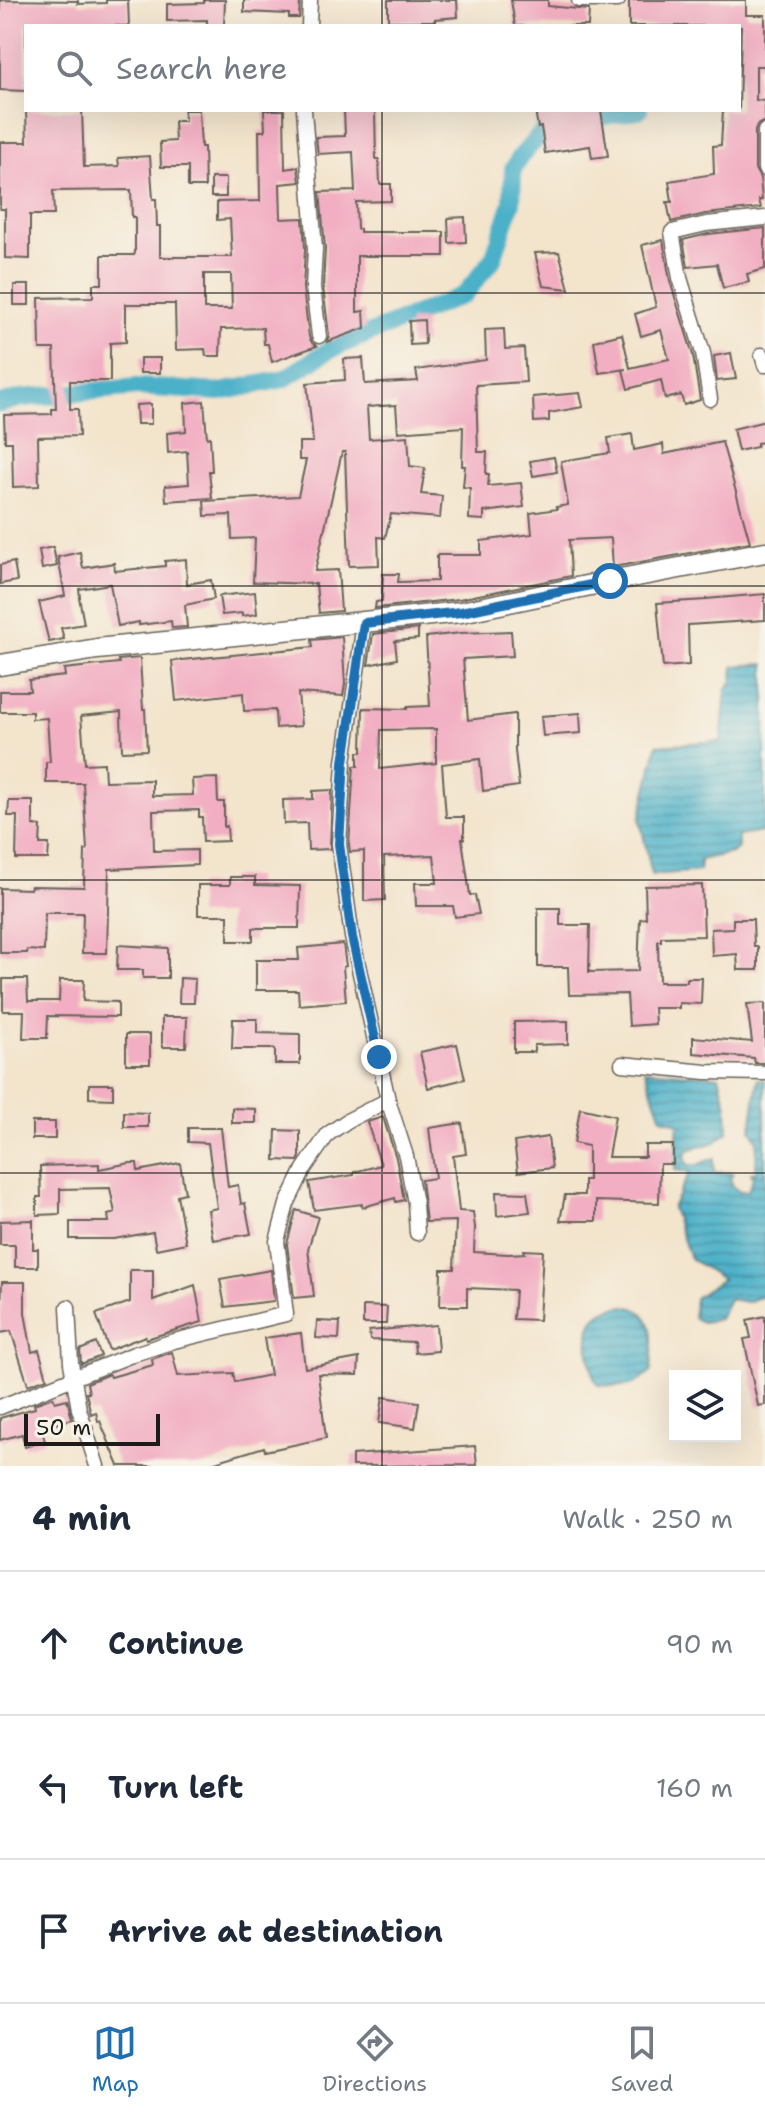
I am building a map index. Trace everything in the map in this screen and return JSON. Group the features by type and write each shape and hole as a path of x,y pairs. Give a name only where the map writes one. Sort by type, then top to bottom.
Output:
{"street":[{"path":"309,24 310,0"},
{"path":"579,0 618,0"},
{"path":"304,112 315,249 313,287 319,336"},
{"path":"765,131 765,169"},
{"path":"710,399 703,353 680,278 672,232 706,224 765,218"},
{"path":"0,665 97,649 461,612 765,552"},
{"path":"364,623 344,762 339,844 352,937 388,1100 406,1156 417,1233"},
{"path":"622,1064 706,1072 765,1073"},
{"path":"0,1407 134,1354 286,1314 277,1241 287,1204 304,1169 328,1134 388,1100"},
{"path":"68,1307 73,1378 97,1466"}],"water":[{"path":"765,664 765,824 762,824 762,832 738,836 738,848 731,853 700,860 699,871 652,875 640,820 657,745 721,741 726,690 733,681 734,666"},
{"path":"645,1070 719,1076 727,1106 728,1132 715,1142 688,1150 685,1157 688,1165 714,1158 714,1172 733,1173 730,1179 739,1191 748,1191 753,1178 751,1173 756,1172 757,1140 751,1129 758,1079 765,1080 765,1295 747,1302 729,1299 719,1319 702,1322 693,1318 695,1298 722,1279 690,1258 672,1208 690,1172 675,1170 678,1123 662,1118"},
{"path":"624,1306 644,1314 649,1322 651,1372 632,1384 598,1385 589,1351 592,1323 605,1311"}],"building":[{"path":"0,0 78,1 78,4 128,0 129,24 24,24 24,91 0,90"},
{"path":"204,0 225,0 224,24 207,24 207,20 167,21 167,4 204,3"},
{"path":"244,0 300,0 299,18 289,18 289,14 244,12"},
{"path":"388,0 457,0 458,17 435,21 388,21"},
{"path":"511,0 548,0 548,6 589,10 588,24 515,24"},
{"path":"629,0 746,0 746,15 765,15 765,66 756,66 756,100 765,101 765,121 757,125 755,131 755,169 760,178 761,208 705,214 671,222 667,202 672,202 669,181 714,174 713,146 721,145 723,112 741,112 741,24 629,24"},
{"path":"26,112 82,112 84,167 119,166 118,158 150,156 153,199 156,199 157,226 160,226 160,257 232,257 230,219 217,220 217,202 260,201 259,131 265,131 264,112 284,112 285,169 298,167 300,182 280,184 281,219 303,218 303,288 309,337 317,346 272,362 268,344 264,344 263,328 221,329 220,356 206,356 205,349 176,350 175,304 126,304 126,342 110,343 110,381 70,381 70,409 78,409 79,436 38,437 39,486 13,487 12,442 5,442 4,415 52,414 52,409 56,409 54,349 40,349 39,298 93,297 93,284 102,284 102,255 134,255 135,217 132,217 131,190 53,191 54,215 30,215 30,259 5,258 5,209 0,209 0,142 27,142","holes":["204,274 231,274 232,309 204,309"]},
{"path":"184,112 199,112 205,187 188,187 188,167 161,167 160,142 175,141 174,121 185,121"},
{"path":"344,112 375,112 380,184 391,184 391,201 356,202 357,229 360,232 444,232 444,256 357,256 357,312 364,311 365,328 327,342 320,192 355,191 353,152 318,154 316,137 345,136"},
{"path":"535,112 601,112 608,156 592,158 590,146 545,153 541,127 538,128"},
{"path":"211,178 226,178 226,197 211,197"},
{"path":"465,217 466,242 449,243 448,218"},
{"path":"765,228 765,269 747,274 749,282 723,288 717,264 688,267 683,240"},
{"path":"663,240 670,281 693,355 700,400 684,405 681,395 665,399 661,380 628,389 623,370 626,369 599,373 594,341 622,334 630,368 669,359 661,330 641,336 635,314 656,307 642,245"},
{"path":"559,252 569,289 543,286 535,253"},
{"path":"14,285 29,285 29,305 14,305"},
{"path":"424,320 425,344 410,345 409,321"},
{"path":"504,329 505,349 524,348 526,382 476,385 478,452 487,452 488,486 521,483 524,507 484,512 484,520 469,519 470,488 463,487 463,427 398,432 396,405 367,407 369,439 408,436 410,466 425,468 421,494 442,496 440,518 391,514 385,538 378,537 379,565 349,566 345,452 342,452 315,571 338,570 341,611 319,613 316,584 253,582 255,538 232,539 231,515 205,516 204,501 298,496 306,460 299,460 299,442 313,442 307,383 345,380 344,359 363,358 365,384 418,381 416,370 486,360 485,330"},
{"path":"731,353 736,379 717,381 714,356"},
{"path":"140,358 160,358 160,373 140,373"},
{"path":"580,393 583,407 549,413 549,421 534,422 533,397"},
{"path":"204,401 207,438 210,437 212,498 166,501 165,486 189,484 187,451 168,453 167,433 186,431 185,403"},
{"path":"151,404 151,424 137,424 136,405"},
{"path":"765,421 765,442 738,451 733,429"},
{"path":"632,434 634,450 663,444 664,454 722,442 750,542 613,567 611,538 569,540 571,576 459,599 375,608 376,602 382,601 383,574 399,574 398,582 437,581 437,555 481,555 481,541 532,534 530,513 568,505 561,461 610,453 608,438"},
{"path":"554,457 557,472 533,476 530,461"},
{"path":"53,547 57,566 42,569 39,550"},
{"path":"80,552 83,568 114,563 115,571 165,566 165,561 186,559 187,584 211,580 214,599 185,605 187,627 172,628 171,621 118,626 110,584 79,589 84,624 61,628 64,639 49,642 39,602 65,596 58,557"},
{"path":"14,562 17,581 0,584 0,565"},
{"path":"255,592 257,614 222,615 219,596"},
{"path":"765,594 765,620 688,625 689,665 663,667 657,603"},
{"path":"418,629 418,639 395,641 397,659 368,665 373,634"},
{"path":"511,631 513,656 463,659 468,720 515,714 519,786 483,791 480,759 442,764 446,817 464,817 462,839 470,895 475,895 479,914 455,917 453,906 416,906 415,883 437,883 434,855 384,857 385,900 364,901 364,851 350,852 349,844 354,766 358,766 358,752 362,752 363,708 430,706 426,637","holes":["436,729 436,763 380,769 381,730"]},
{"path":"342,637 343,696 298,693 301,726 276,728 275,710 244,711 243,693 176,701 172,661 313,647 312,640"},
{"path":"140,658 147,750 122,751 121,712 81,716 85,764 104,763 105,781 152,780 152,796 193,795 192,779 217,778 218,802 224,802 224,827 227,826 228,841 203,842 199,810 153,811 154,851 197,850 197,865 109,869 107,953 82,953 83,913 45,913 44,951 0,953 0,888 84,887 87,850 83,783 46,783 46,762 50,762 47,718 32,719 32,712 0,712 0,691 30,691 29,680 65,676 64,669"},
{"path":"580,713 581,733 543,736 541,716"},
{"path":"332,790 330,849 308,850 307,823 284,824 283,800 313,799 313,791"},
{"path":"9,801 33,801 33,825 41,826 40,844 49,844 48,859 16,859 17,816 8,816"},
{"path":"230,877 255,877 255,885 300,886 299,928 253,928 253,941 228,941 228,915 198,915 198,885 230,885"},
{"path":"702,885 704,936 661,937 658,941 659,982 687,982 687,978 702,978 701,1004 679,1003 679,1008 654,1008 655,1024 629,1026 627,994 569,995 568,967 538,967 538,908 560,908 560,925 590,925 589,972 638,971 640,919 646,918 645,886"},
{"path":"733,919 753,919 758,970 738,970 737,954 712,956 711,929 733,928"},
{"path":"343,944 346,1001 299,1005 298,990 256,990 256,960 299,960 298,948"},
{"path":"118,945 168,948 168,978 143,978 143,970 117,970"},
{"path":"180,978 195,979 194,1003 179,1003"},
{"path":"3,979 27,979 28,1001 59,1001 60,980 84,980 83,1001 118,1002 118,1017 48,1016 47,1038 23,1038 24,1011 3,1011"},
{"path":"765,1003 765,1063 755,1063 754,1058 693,1053 693,1037 752,1042 747,1004"},
{"path":"162,1017 187,1017 186,1047 162,1047"},
{"path":"233,1019 257,1019 257,1033 300,1034 300,1064 275,1064 275,1049 232,1049"},
{"path":"568,1021 568,1044 534,1045 534,1052 514,1052 514,1022"},
{"path":"126,1034 150,1034 150,1064 126,1064"},
{"path":"457,1044 465,1079 428,1088 420,1052"},
{"path":"89,1084 113,1084 113,1099 89,1098"},
{"path":"232,1108 256,1109 256,1123 232,1123"},
{"path":"580,1108 615,1116 608,1157 645,1157 645,1145 673,1145 673,1164 660,1164 659,1203 596,1201 596,1221 560,1221 565,1195 584,1195 584,1180 588,1180 588,1146 574,1143"},
{"path":"124,1112 148,1113 148,1127 124,1127"},
{"path":"383,1117 396,1158 404,1200 396,1202 395,1198 363,1207 362,1204 314,1210 309,1182 354,1175 354,1172 381,1165 367,1122"},
{"path":"32,1122 55,1122 55,1139 32,1139"},
{"path":"462,1123 466,1154 453,1156 459,1211 473,1212 474,1252 508,1254 525,1253 524,1250 543,1251 539,1320 513,1319 515,1290 467,1288 467,1306 440,1306 441,1269 454,1269 456,1221 426,1222 421,1180 435,1178 429,1128"},
{"path":"188,1128 221,1128 228,1187 238,1185 251,1234 213,1240 208,1210 217,1208 208,1143 188,1142"},
{"path":"276,1130 300,1131 298,1161 275,1160"},
{"path":"548,1137 552,1168 518,1172 514,1142"},
{"path":"137,1163 138,1171 180,1163 185,1193 177,1195 186,1243 156,1249 153,1232 114,1239 70,1239 70,1222 109,1222 108,1215 115,1213 110,1188 60,1189 60,1214 37,1215 37,1197 41,1197 40,1166 99,1164 99,1169"},
{"path":"496,1192 527,1193 530,1212 497,1216"},
{"path":"296,1210 318,1217 308,1249 314,1296 294,1298 287,1244"},
{"path":"33,1220 33,1249 38,1249 38,1267 15,1267 15,1245 0,1245 0,1221"},
{"path":"130,1270 153,1270 153,1300 195,1285 202,1322 146,1339 145,1336 109,1350 96,1314 130,1302"},
{"path":"271,1270 274,1301 225,1307 220,1279"},
{"path":"2,1282 25,1282 25,1313 32,1352 39,1350 47,1378 28,1385 11,1331 0,1333"},
{"path":"363,1306 387,1307 386,1324 363,1324"},
{"path":"765,1316 765,1405 758,1406 744,1339 751,1338 747,1320"},
{"path":"317,1321 340,1322 339,1339 316,1338"},
{"path":"436,1325 438,1351 415,1353 414,1342 370,1340 369,1331"},
{"path":"301,1333 305,1368 359,1358 358,1375 318,1374 326,1438 265,1451 264,1447 202,1466 119,1466 96,1412 91,1414 87,1383 109,1374 111,1377 153,1365 152,1359 172,1352 178,1376 233,1373 235,1382 270,1375 264,1338"},
{"path":"96,1343 101,1356 81,1364 80,1350"},
{"path":"53,1397 55,1402 67,1399 72,1419 41,1428 45,1441 25,1447 22,1434 0,1440 0,1418 35,1408 34,1404"},
{"path":"383,1397 419,1402 415,1428 379,1423"},
{"path":"475,1446 477,1465 352,1466 352,1455"}],"waterway":[{"path":"0,404 22,398 137,387 220,392 284,379 329,350 464,295 493,259 512,202 513,169 520,157 548,126 628,112"}],"route":[{"path":"379,1057 352,937 339,844 344,762 364,623 461,612 610,581"}]}
